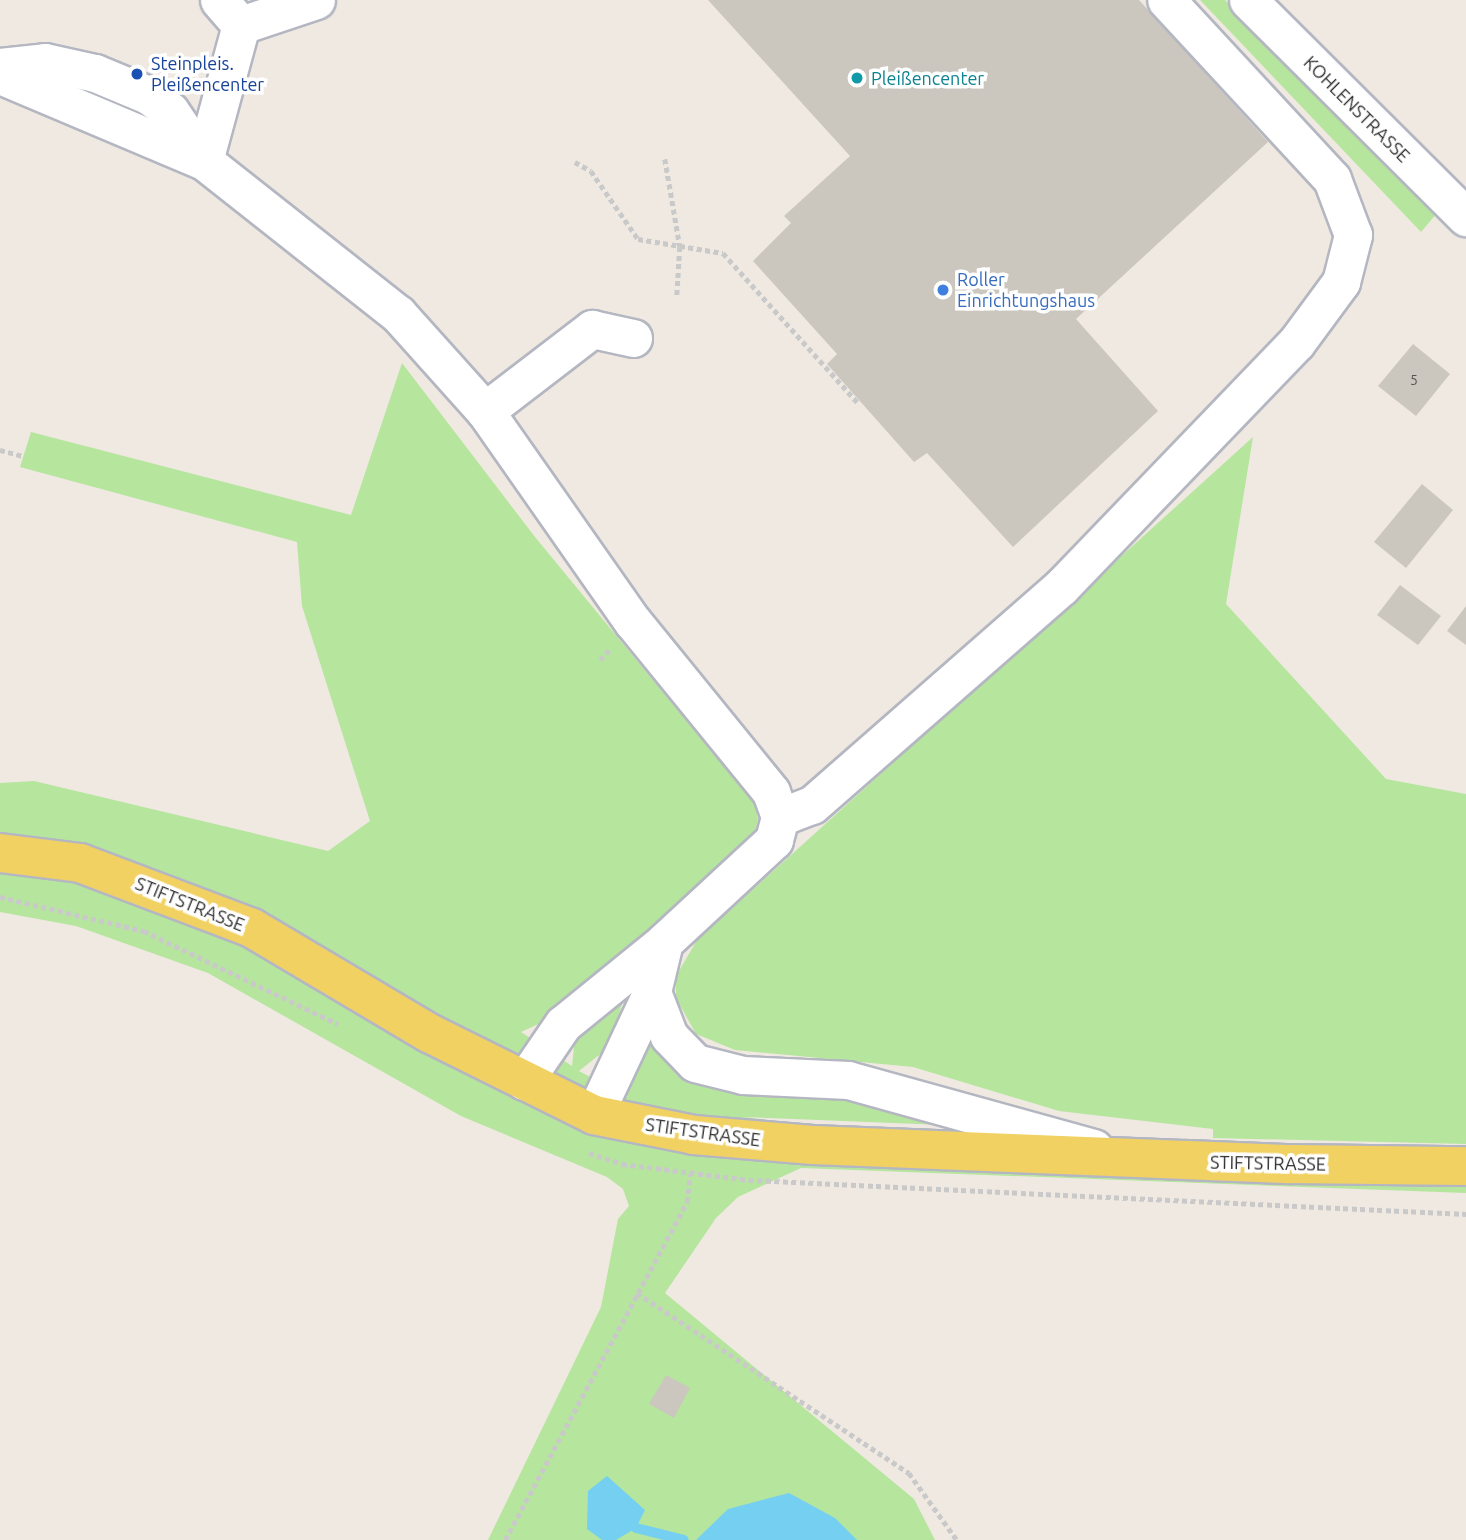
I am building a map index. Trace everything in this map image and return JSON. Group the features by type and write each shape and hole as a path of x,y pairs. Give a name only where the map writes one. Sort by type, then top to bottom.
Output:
{"main road":[{"name":"STIFTSTRASSE","path":"0,853 80,863 252,928 429,1033 594,1115 694,1135 1132,1159 1466,1166"}],"street":[{"path":"204,161 230,12 316,0"},
{"path":"780,817 812,805 1061,587 1296,343 1341,282 1353,235 1332,179 1166,0"},
{"name":"KOHLENSTRASSE","path":"1251,1 1466,217"},
{"path":"0,67 46,62 123,83 170,111 204,161"},
{"path":"0,75 204,161 398,314 485,411 633,622 771,792 780,817 774,840 664,942 563,1024 524,1081"},
{"path":"485,411 592,329 633,338"},
{"path":"594,1115 652,992 664,942"},
{"path":"652,992 669,1036 695,1063 743,1075 848,1080 1132,1159"}],"path":[{"path":"665,159 680,247 677,296"},
{"path":"575,162 591,171 638,239 723,253 858,403"},
{"path":"0,450 23,456"},
{"path":"505,1540 687,1202 694,1135"},
{"path":"637,1293 909,1473 957,1540"}],"green space":[{"path":"1200,0 1225,0 1438,212 1421,232"},
{"path":"402,363 535,537 755,804 758,820 752,842 549,1019 521,1032 572,1066 575,1038 626,991 609,1047 579,1071 628,1097 625,1092 646,1039 943,1125 744,1117 1113,1164 1466,1178 1466,1193 801,1168 738,1197 716,1218 665,1293 914,1499 935,1540 488,1540 601,1307 618,1219 629,1206 623,1189 607,1177 461,1116 208,973 76,926 0,912 0,783 34,781 328,851 370,821 302,606 297,542 20,467 31,432 351,515"},
{"path":"1253,437 1226,604 1386,779 1466,794 1466,1144 1213,1138 1213,1129 1059,1111 913,1067 735,1050 696,1034 676,998 676,976 697,940"}],"water":[{"path":"607,1476 645,1510 636,1528 616,1540 602,1540 587,1529 588,1491"},
{"path":"789,1493 835,1518 857,1540 696,1540 728,1509"}],"building":[{"name":"Roller Einrichtungshaus","path":"708,0 1139,0 1268,142 1076,319 1158,411 1013,547 927,453 914,462 827,364 837,354 753,261 791,223 784,216 850,156"},
{"path":"1413,344 1450,374 1416,416 1378,386"},
{"path":"1422,484 1453,510 1406,568 1374,542"},
{"path":"1400,585 1441,616 1418,645 1377,615"},
{"path":"1466,606 1466,645 1447,631"},
{"path":"666,1375 690,1388 674,1418 649,1404"}],"waterway":[{"path":"636,1528 684,1540"}],"place":[{"name":"Steinpleis. Pleißencenter","path":"137,74"},
{"name":"Pleißencenter","path":"857,78"},
{"name":"Roller Einrichtungshaus","path":"943,290"}]}
